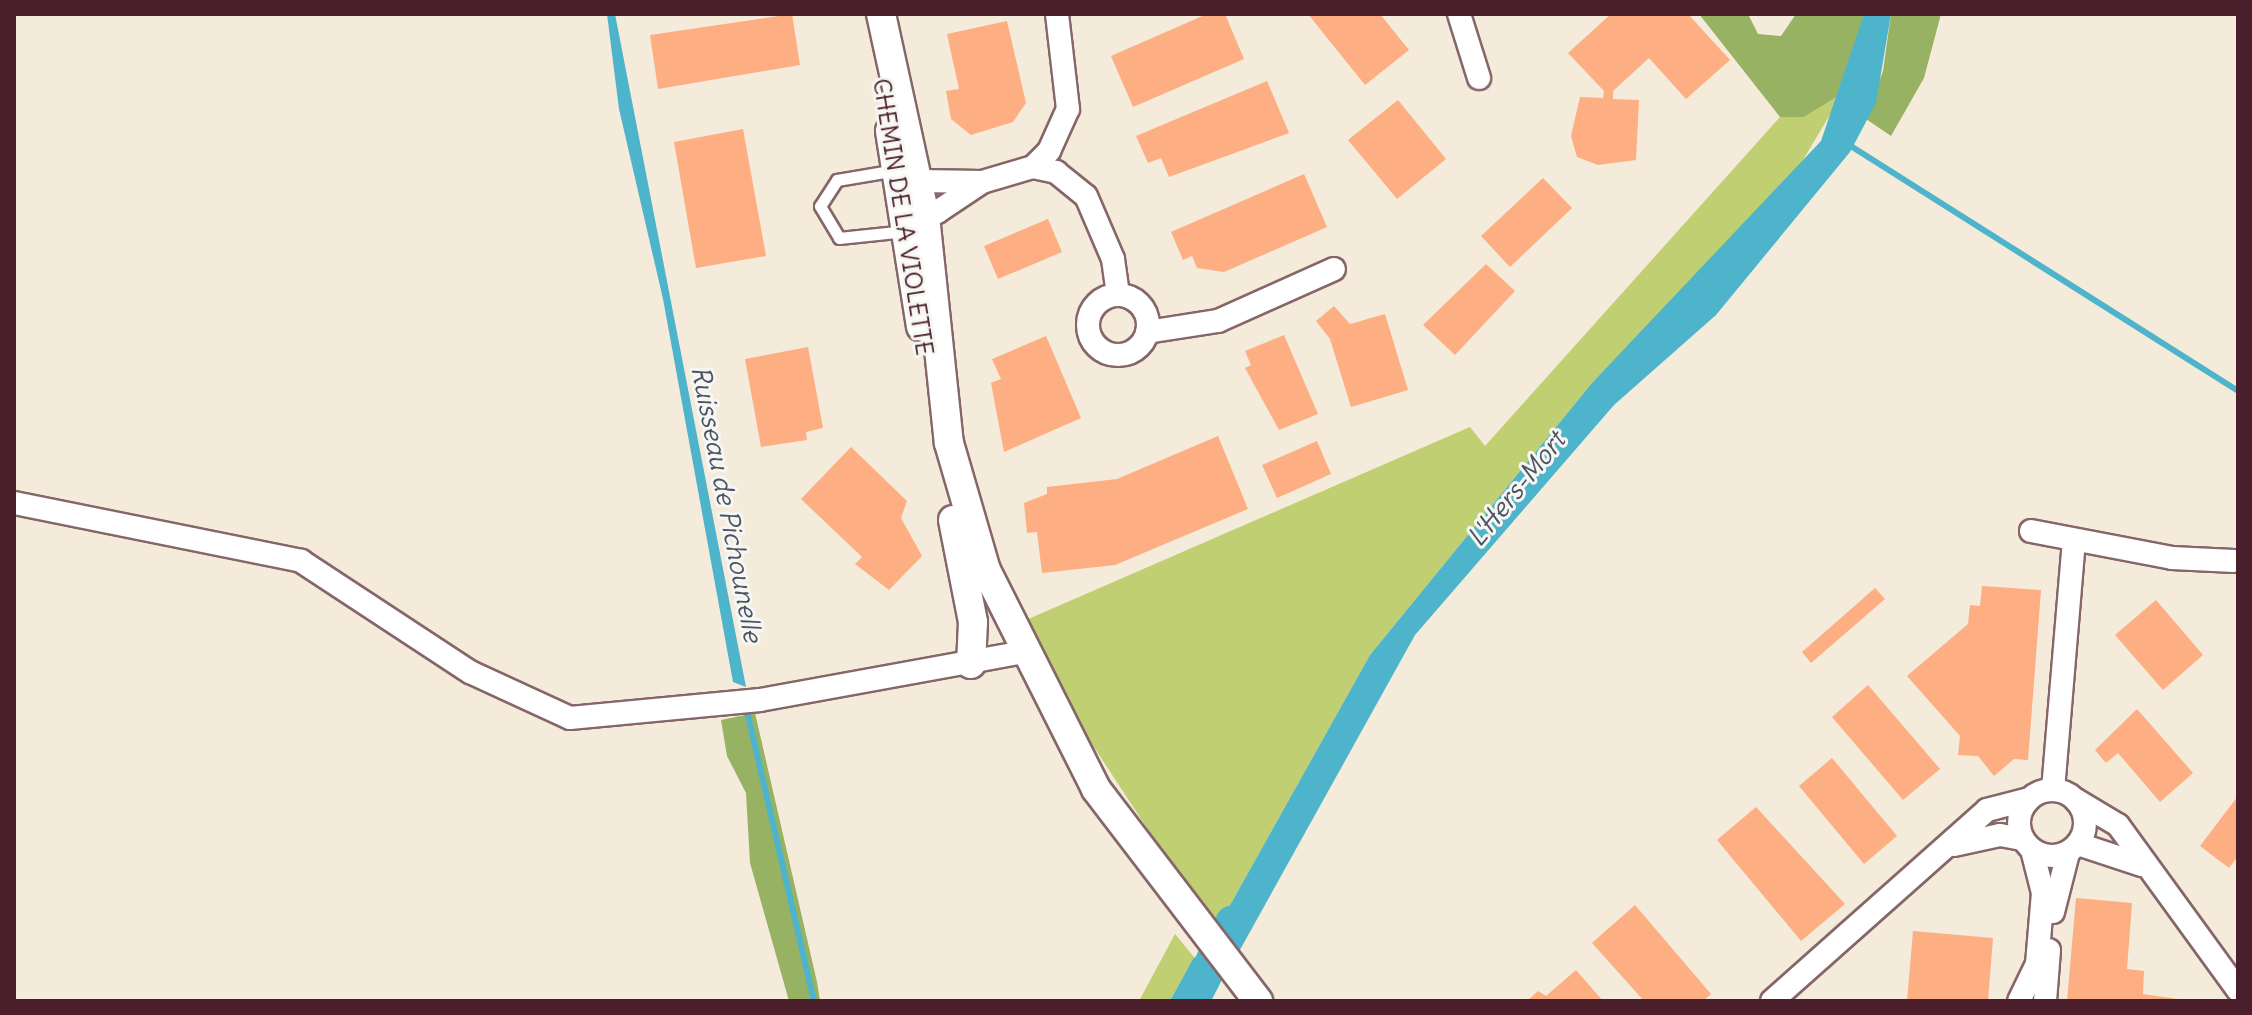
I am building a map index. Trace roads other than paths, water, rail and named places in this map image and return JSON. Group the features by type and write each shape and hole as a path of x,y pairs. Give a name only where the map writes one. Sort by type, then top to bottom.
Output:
{"street":[{"name":"CHEMIN DE LA VIOLETTE","path":"869,14 919,225 943,432 973,622 971,664"},
{"name":"CHEMIN DE LA VIOLETTE","path":"881,14 908,180"},
{"path":"1033,167 1064,128 1068,109 1057,14"},
{"path":"1459,14 1479,78"},
{"path":"919,225 982,182 1033,167 1056,172 1086,196 1113,259 1118,295"},
{"path":"908,180 982,182"},
{"path":"1147,332 1138,303 1118,295 1095,307 1089,319 1095,344 1105,353 1131,353 1147,332 1218,321 1334,269"},
{"name":"CHEMIN DE LA VIOLETTE","path":"943,432 1004,614 1096,789 1174,899 1258,1001"},
{"path":"14,503 301,561 470,672 570,718 760,700 971,664 1023,652"},
{"path":"2031,531 2074,541 2234,561"},
{"path":"2053,790 2074,541"},
{"path":"1772,1001 1953,845 1987,810 2053,790 2118,825 2144,865 2238,990"},
{"path":"2019,1001 2037,964 2043,893 2019,825 2029,799"},
{"path":"2045,1001 2054,894 2073,848 2085,830 2076,800"},
{"path":"1953,845 2000,835 2027,844 2073,848 2144,865"}],"lane":[{"path":"908,180 837,180 820,206 839,238 919,225"}],"water":[{"path":"607,14 615,14 746,687 733,682 663,299 619,109"},
{"path":"1864,14 1891,14 1876,103 1850,152 1716,315 1614,405 1415,635 1236,957 1215,932 1370,655 1592,383 1821,141"},
{"path":"1194,957 1219,985 1210,1001 1170,1001"}],"waterway":[{"path":"1846,143 2238,391"},
{"name":"Ruisseau de Pichounelle","path":"746,707 814,1001"},
{"name":"L'Hers-Mort","path":"1192,1001 1232,923"}]}
